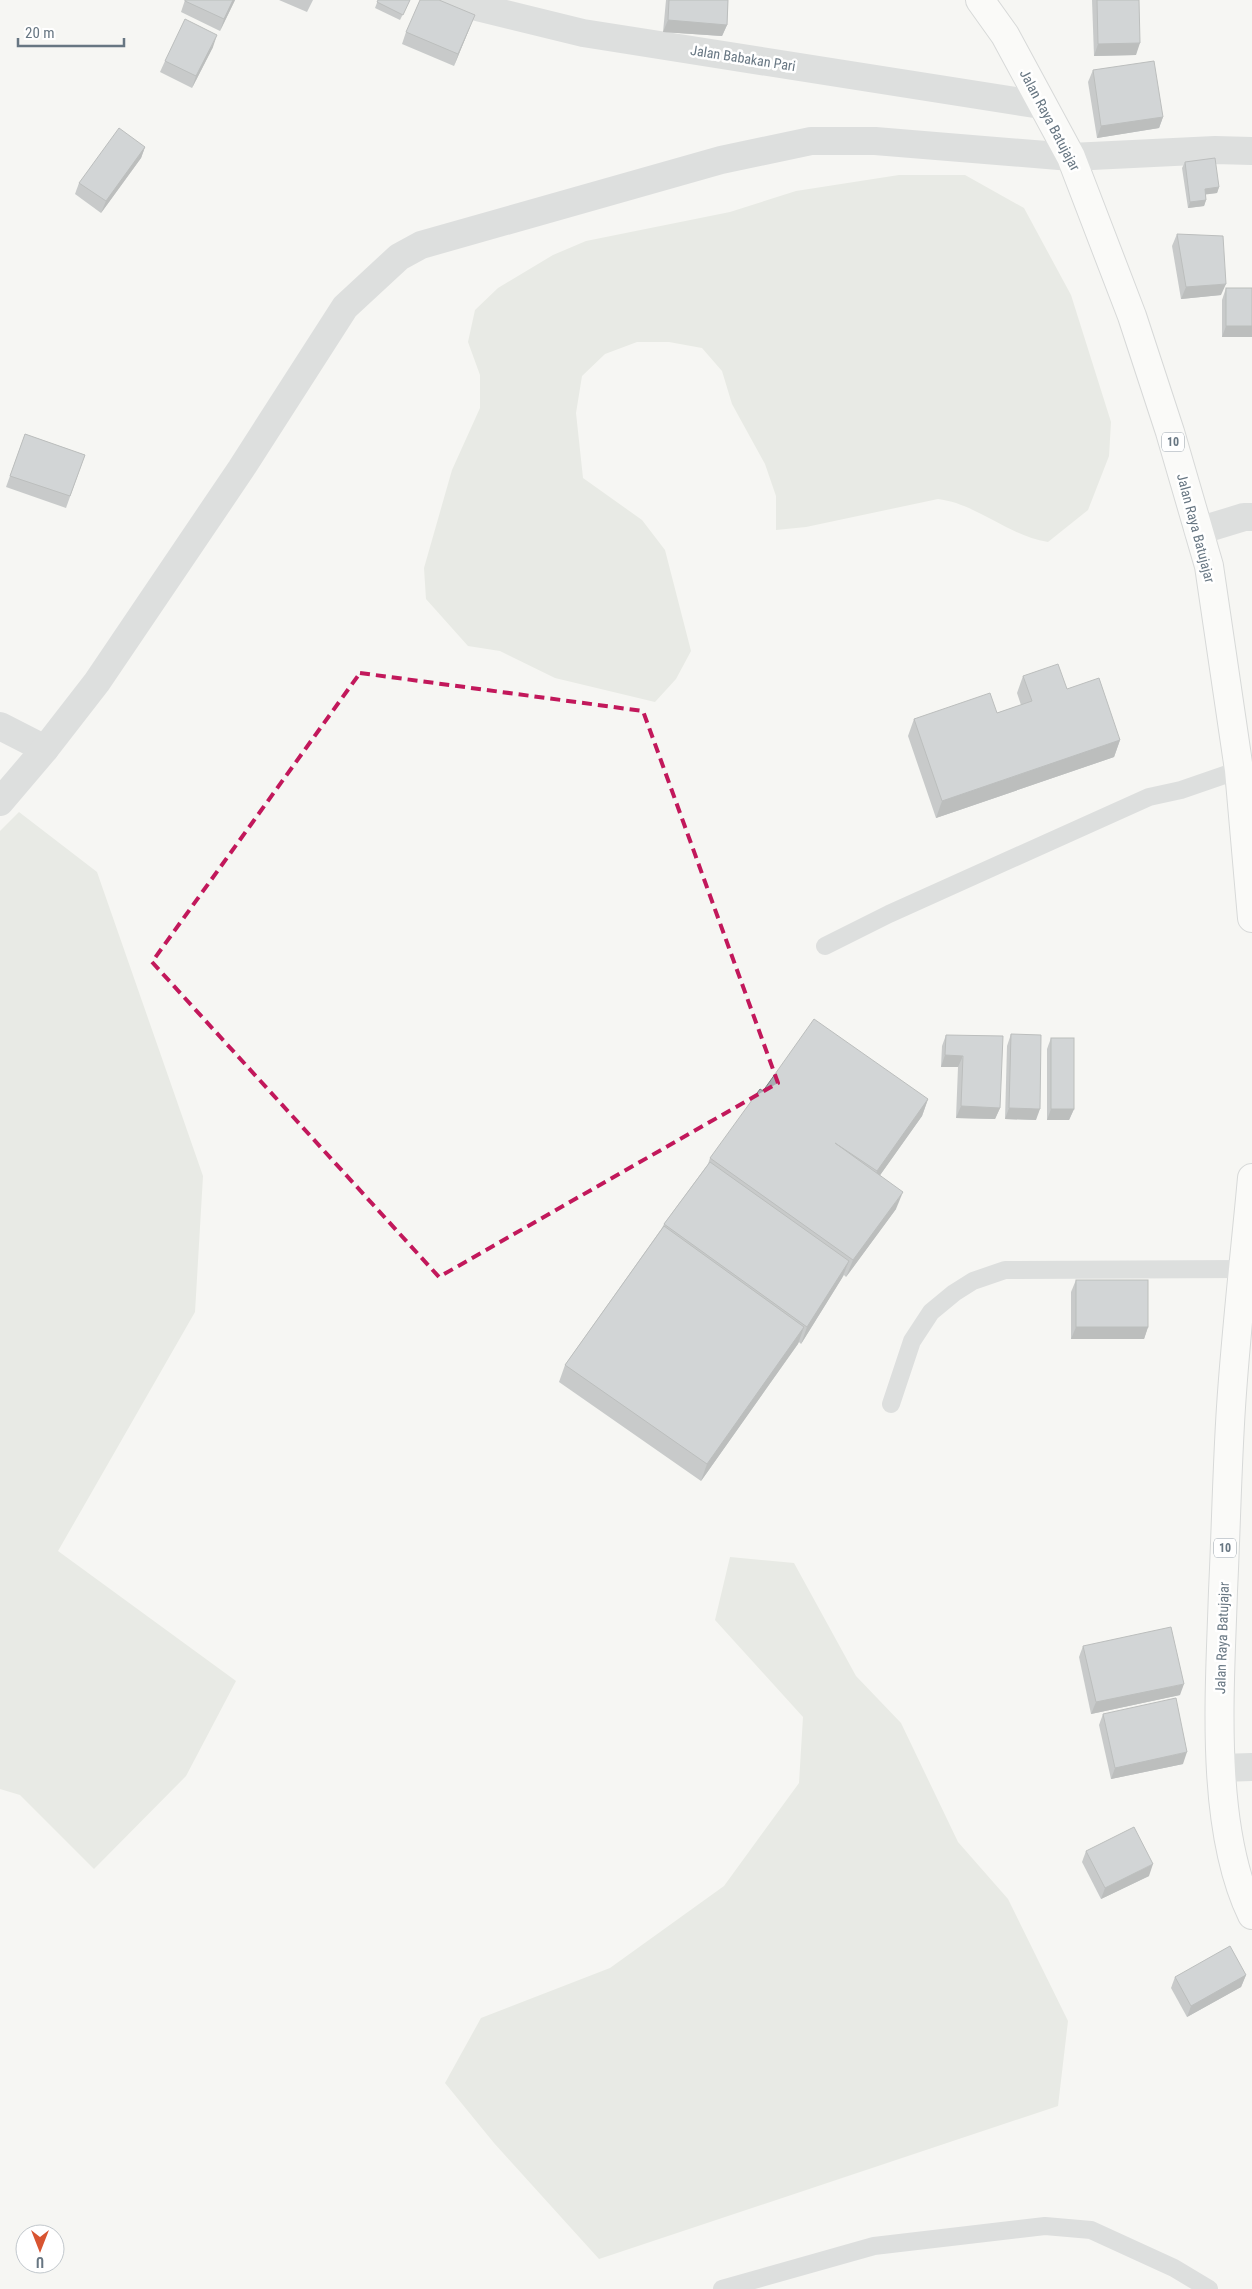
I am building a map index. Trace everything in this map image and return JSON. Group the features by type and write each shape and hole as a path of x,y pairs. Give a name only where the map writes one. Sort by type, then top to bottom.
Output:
{"highway":[{"name":"Jalan Raya Batujajar","path":"980,0 1005,35 1041,105 1071,157 1132,316 1170,432 1209,566 1250,850 1252,918"},
{"name":"Jalan Raya Batujajar","path":"1252,1178 1231,1407 1220,1681 1221,1768 1224,1812 1239,1884 1252,1915"}],"street":[{"name":"Jalan Babakan Pari","path":"448,0 583,33 1041,105"},
{"path":"0,802 45,750 97,682 241,469 345,307 399,257 421,245 446,236 720,160 811,141 875,141 1071,157 1215,150 1252,152"},
{"path":"1198,531 1244,517 1252,517"},
{"path":"0,726 45,750"},
{"path":"1221,1768 1252,1767"}],"lane":[{"path":"825,946 889,914 1149,797 1181,790 1239,770"},
{"path":"891,1404 912,1341 931,1312 954,1293 973,1281 1005,1270 1244,1269"},
{"path":"722,2289 874,2246 1045,2226 1091,2230 1174,2268 1210,2289"}],"highlighted area":[{"path":"360,673 643,711 778,1083 439,1277 152,962"}],"shaded area":[{"path":"899,175 965,175 1024,208 1071,295 1111,422 1109,456 1088,510 1048,542 1033,539 966,507 938,499 806,527 776,530 776,496 765,464 732,404 722,371 702,348 669,342 637,342 605,354 582,376 576,413 583,478 642,520 665,550 691,651 676,679 655,702 555,678 500,651 468,646 426,599 424,568 452,470 480,408 480,375 468,342 475,310 498,288 553,255 586,241 730,212 796,191"},
{"path":"19,812 97,872 203,1176 195,1312 58,1551 236,1681 186,1776 94,1869 20,1795 0,1789 0,831"},
{"path":"730,1557 794,1563 856,1676 901,1723 958,1842 1008,1899 1068,2021 1058,2106 599,2259 494,2143 445,2083 481,2018 610,1968 724,1886 799,1783 803,1717 715,1620"}],"building":[{"path":"185,0 233,0 224,19"},
{"path":"378,0 410,0 403,15 377,2"},
{"path":"420,0 439,0 475,15 458,54 406,32"},
{"path":"669,0 728,0 727,25 668,20"},
{"path":"1097,0 1139,0 1140,43 1098,44"},
{"path":"185,19 217,35 196,76 165,61"},
{"path":"1154,61 1163,117 1101,126 1093,70"},
{"path":"119,128 145,147 106,201 79,183"},
{"path":"1215,158 1219,187 1205,189 1206,200 1190,202 1185,162"},
{"path":"1177,234 1223,236 1226,284 1186,287"},
{"path":"1226,288 1252,288 1252,326 1226,326"},
{"path":"25,434 85,455 70,496 10,476"},
{"path":"1058,664 1067,689 1099,678 1120,740 942,801 914,719 990,693 997,713 1032,701 1023,676"},
{"path":"814,1019 928,1099 877,1171 835,1143 903,1192 853,1260 710,1158 760,1089 763,1091"},
{"path":"1011,1034 1041,1035 1040,1109 1009,1108"},
{"path":"946,1035 1003,1036 1000,1108 961,1106 963,1056 945,1055"},
{"path":"1051,1038 1074,1038 1074,1109 1051,1109"},
{"path":"710,1162 849,1261 807,1327 664,1224"},
{"path":"664,1226 804,1327 707,1464 565,1365"},
{"path":"1076,1280 1148,1280 1148,1327 1076,1327"},
{"path":"1171,1627 1184,1684 1096,1702 1083,1646"},
{"path":"1176,1698 1187,1752 1115,1768 1103,1714"},
{"path":"1134,1827 1153,1864 1105,1888 1086,1851"},
{"path":"1230,1946 1246,1975 1191,2006 1175,1977"}]}
